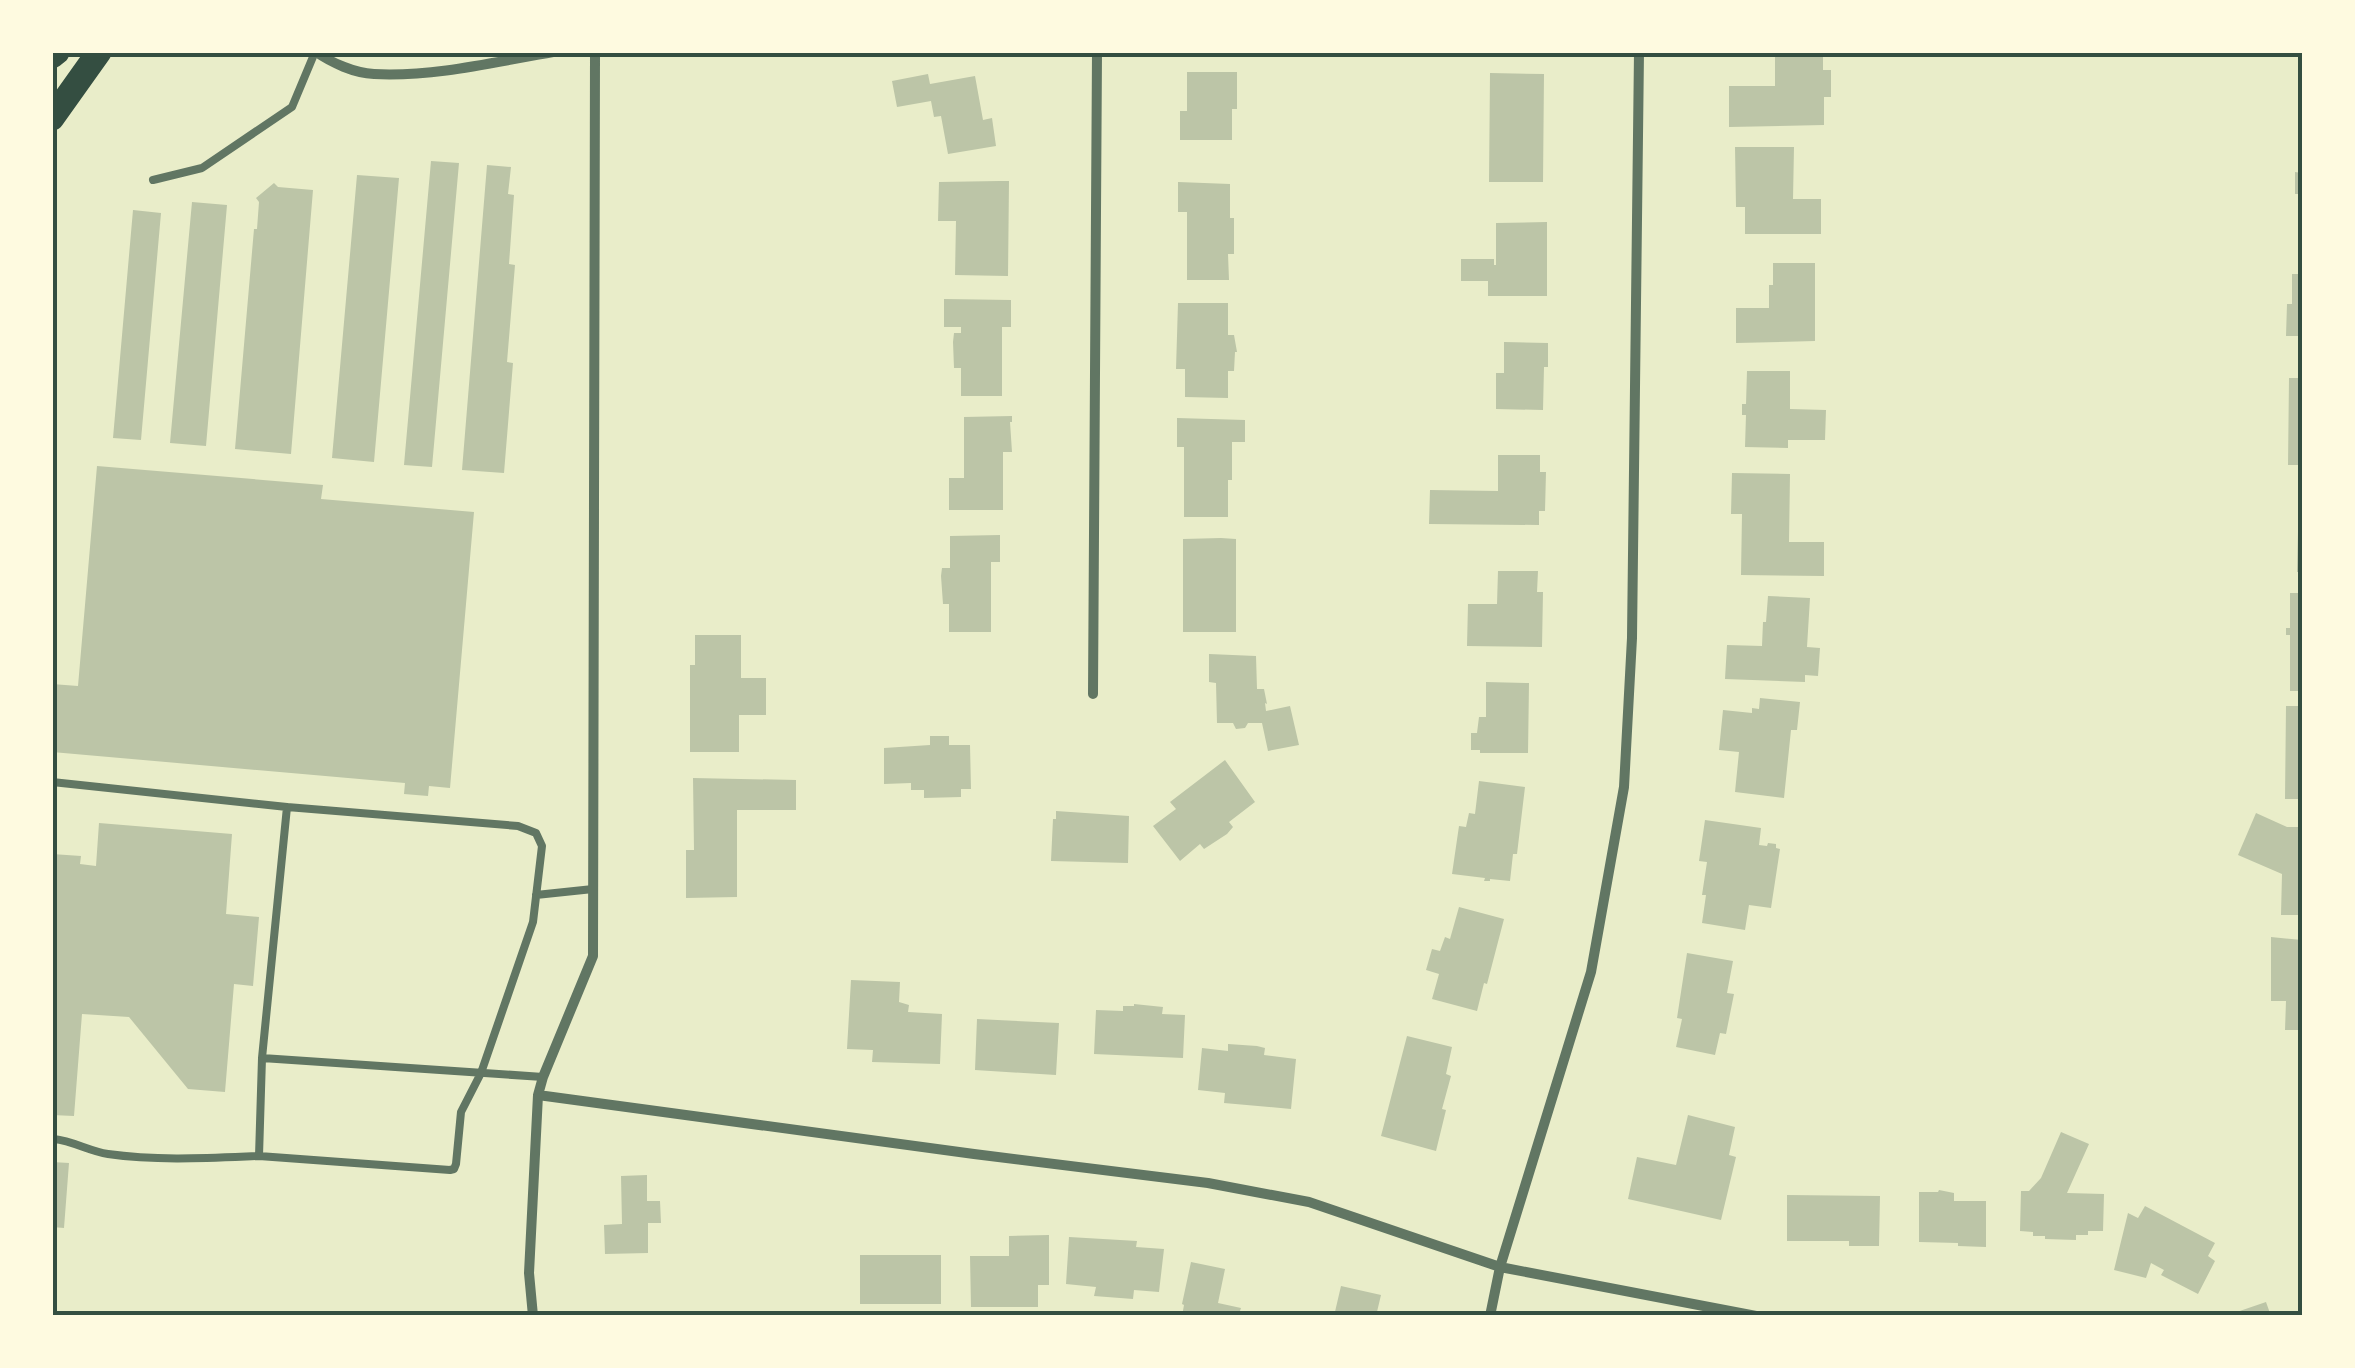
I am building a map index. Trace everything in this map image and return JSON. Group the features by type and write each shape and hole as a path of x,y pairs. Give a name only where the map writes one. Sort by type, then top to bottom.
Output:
{"main road":[{"path":"52,118 100,52"}],"street":[{"path":"316,52 332,62 371,74 460,70 553,52"},
{"path":"533,1316 529,1273 538,1095 592,956 595,52"},
{"path":"1093,694 1096,52"},
{"path":"1490,1316 1500,1266 1591,972 1624,787 1632,638 1639,52"},
{"path":"538,1095 1208,1183 1309,1202 1500,1266 1756,1316"}],"lane":[{"path":"152,180 202,168 292,107 316,52"},
{"path":"52,782 518,826 536,833 542,846 534,922 481,1073 460,1112 456,1164 450,1170 259,1156 192,1159 104,1154 54,1138"},
{"path":"259,1156 262,1058 286,806"},
{"path":"536,895 592,889"},
{"path":"262,1058 543,1077"}],"building":[{"path":"1775,52 1823,52 1823,70 1831,70 1831,97 1824,97 1824,125 1729,127 1729,86 1775,86"},
{"path":"1187,72 1237,72 1232,140 1180,140 1180,111 1187,111"},
{"path":"1490,73 1544,74 1543,182 1489,182"},
{"path":"928,74 930,84 975,76 983,120 992,118 996,146 948,154 941,116 934,117 931,101 897,107 892,81"},
{"path":"1735,147 1794,147 1793,199 1821,199 1821,234 1745,234 1745,207 1736,207"},
{"path":"431,161 459,163 432,467 404,465"},
{"path":"487,165 511,167 508,194 514,195 509,264 515,265 507,362 513,363 504,473 462,470"},
{"path":"2295,172 2302,173 2302,194 2295,194"},
{"path":"357,175 399,178 374,462 332,458"},
{"path":"1009,181 1008,276 955,275 956,221 938,221 939,182"},
{"path":"1178,182 1230,184 1234,254 1228,254 1229,280 1187,280 1187,212 1178,212"},
{"path":"274,183 278,187 313,190 291,454 235,449 257,229 256,198"},
{"path":"192,202 227,205 206,446 170,443"},
{"path":"133,210 161,213 141,440 113,438"},
{"path":"1547,222 1547,296 1488,296 1488,281 1461,281 1461,259 1494,259 1496,265 1496,223"},
{"path":"1773,263 1815,263 1815,341 1736,343 1736,308 1769,308"},
{"path":"2292,274 2302,274 2302,336 2286,336"},
{"path":"944,299 1011,300 1011,327 1002,327 1002,396 961,396 961,368 954,368 953,342 954,333 961,333 961,327 944,327"},
{"path":"1178,303 1228,303 1228,335 1234,335 1237,352 1234,371 1228,371 1228,398 1185,397 1185,369 1176,369"},
{"path":"1504,342 1548,343 1543,410 1496,409 1496,373 1504,373"},
{"path":"1747,371 1790,371 1790,409 1826,410 1825,440 1788,440 1788,448 1745,447 1746,415 1742,415 1742,404 1746,404"},
{"path":"2289,378 2302,378 2302,465 2288,465"},
{"path":"1012,416 1012,452 1003,452 1003,510 949,510 949,478 964,478 964,417"},
{"path":"1177,418 1245,420 1245,442 1232,442 1228,517 1184,517 1184,447 1177,447"},
{"path":"1498,455 1540,455 1540,472 1546,472 1545,511 1539,511 1539,525 1429,524 1430,490 1498,491"},
{"path":"97,466 323,485 321,499 474,512 450,788 429,786 428,796 404,794 405,783 52,752 52,684 78,686"},
{"path":"1732,473 1790,474 1789,542 1824,542 1824,576 1741,575 1742,514 1731,514"},
{"path":"2302,491 2302,572 2297,572"},
{"path":"1000,535 1000,562 991,562 991,632 949,632 949,604 943,604 941,576 942,568 950,568 950,536"},
{"path":"1183,539 1236,539 1236,632 1183,632"},
{"path":"1498,571 1538,571 1537,592 1543,592 1542,647 1467,646 1468,604 1497,604"},
{"path":"2290,593 2302,593 2302,691 2290,691 2290,635 2286,635 2286,628 2290,628"},
{"path":"1768,596 1810,598 1807,647 1820,648 1818,676 1805,675 1805,682 1725,679 1727,645 1762,646"},
{"path":"695,635 741,635 741,678 766,678 766,715 739,715 739,752 690,752 690,665 695,665"},
{"path":"1209,654 1256,656 1257,689 1264,689 1266,711 1290,706 1299,745 1268,751 1262,723 1248,723 1245,728 1236,729 1233,723 1217,723 1216,683 1209,682"},
{"path":"1486,682 1529,683 1528,753 1471,750 1471,733 1477,733 1479,717 1486,717"},
{"path":"1760,698 1800,702 1797,730 1791,730 1784,798 1735,792 1739,752 1719,750 1723,710 1752,713 1752,708 1759,709"},
{"path":"2286,706 2302,706 2302,799 2285,799"},
{"path":"930,736 949,736 949,745 970,745 971,789 961,789 961,797 924,798 924,790 911,790 911,783 884,784 884,748 930,745"},
{"path":"1225,760 1255,802 1229,822 1233,827 1227,834 1204,849 1200,844 1180,861 1153,826 1176,809 1170,802"},
{"path":"693,778 796,780 796,810 737,810 737,897 686,898 686,850 694,850"},
{"path":"1479,781 1525,787 1510,881 1484,881 1485,878 1452,874 1459,826 1466,827 1469,813 1475,814"},
{"path":"1056,811 1129,816 1128,863 1051,861"},
{"path":"2256,813 2287,827 2302,827 2302,915 2281,915 2282,874 2238,855"},
{"path":"1705,820 1761,828 1759,845 1776,844 1780,849 1771,908 1749,905 1745,930 1702,923 1707,862 1699,861"},
{"path":"99,823 232,834 226,914 259,917 253,986 234,984 225,1092 188,1089 129,1017 82,1014 74,1116 52,1115 52,854 81,856 80,864 96,866"},
{"path":"1459,907 1504,919 1477,1011 1432,999 1439,974 1426,970 1432,949 1440,951 1445,937 1450,939"},
{"path":"2271,937 2302,940 2302,1030 2285,1030 2286,1001 2271,1001"},
{"path":"1687,953 1733,961 1727,993 1734,994 1726,1034 1720,1033 1715,1055 1676,1047"},
{"path":"851,980 900,982 899,1002 909,1005 908,1012 942,1014 940,1064 872,1062 873,1050 847,1049"},
{"path":"1123,1006 1163,1007 1162,1014 1185,1015 1183,1058 1094,1054 1096,1010 1123,1011"},
{"path":"977,1019 1059,1023 1056,1075 975,1070"},
{"path":"1407,1036 1452,1047 1446,1074 1451,1076 1442,1109 1446,1110 1436,1151 1381,1136"},
{"path":"1228,1044 1257,1046 1265,1048 1264,1055 1296,1059 1291,1109 1224,1103 1225,1093 1198,1090 1202,1048 1228,1051"},
{"path":"1688,1115 1735,1127 1729,1155 1736,1157 1721,1220 1628,1199 1637,1157 1676,1165"},
{"path":"2061,1132 2089,1144 2067,1193 2104,1194 2103,1231 2076,1235 2076,1240 2045,1239 2033,1236 2033,1232 2020,1231 2021,1191 2029,1191 2041,1178"},
{"path":"52,1162 69,1163 64,1228 52,1227"},
{"path":"647,1175 647,1201 660,1201 661,1223 648,1223 648,1253 605,1254 604,1225 622,1224 621,1176"},
{"path":"1919,1192 1954,1193 1954,1201 1986,1201 1986,1247 1919,1242"},
{"path":"1787,1195 1880,1196 1879,1246 1849,1246 1849,1241 1787,1241"},
{"path":"2145,1206 2215,1243 2208,1256 2215,1261 2198,1294 2161,1275 2164,1270 2151,1263 2146,1278 2114,1270 2128,1213 2138,1218"},
{"path":"1049,1235 1049,1285 1038,1285 1038,1307 971,1307 970,1256 1009,1256 1009,1236"},
{"path":"1069,1237 1137,1241 1136,1247 1164,1249 1159,1292 1134,1290 1133,1299 1094,1296 1096,1287 1066,1284"},
{"path":"860,1255 941,1255 941,1304 860,1304"},
{"path":"1191,1262 1225,1269 1218,1303 1241,1308 1251,1316 1182,1316"},
{"path":"1341,1286 1381,1295 1376,1316 1334,1316"},
{"path":"2266,1302 2271,1316 2228,1316 2228,1315"}]}
